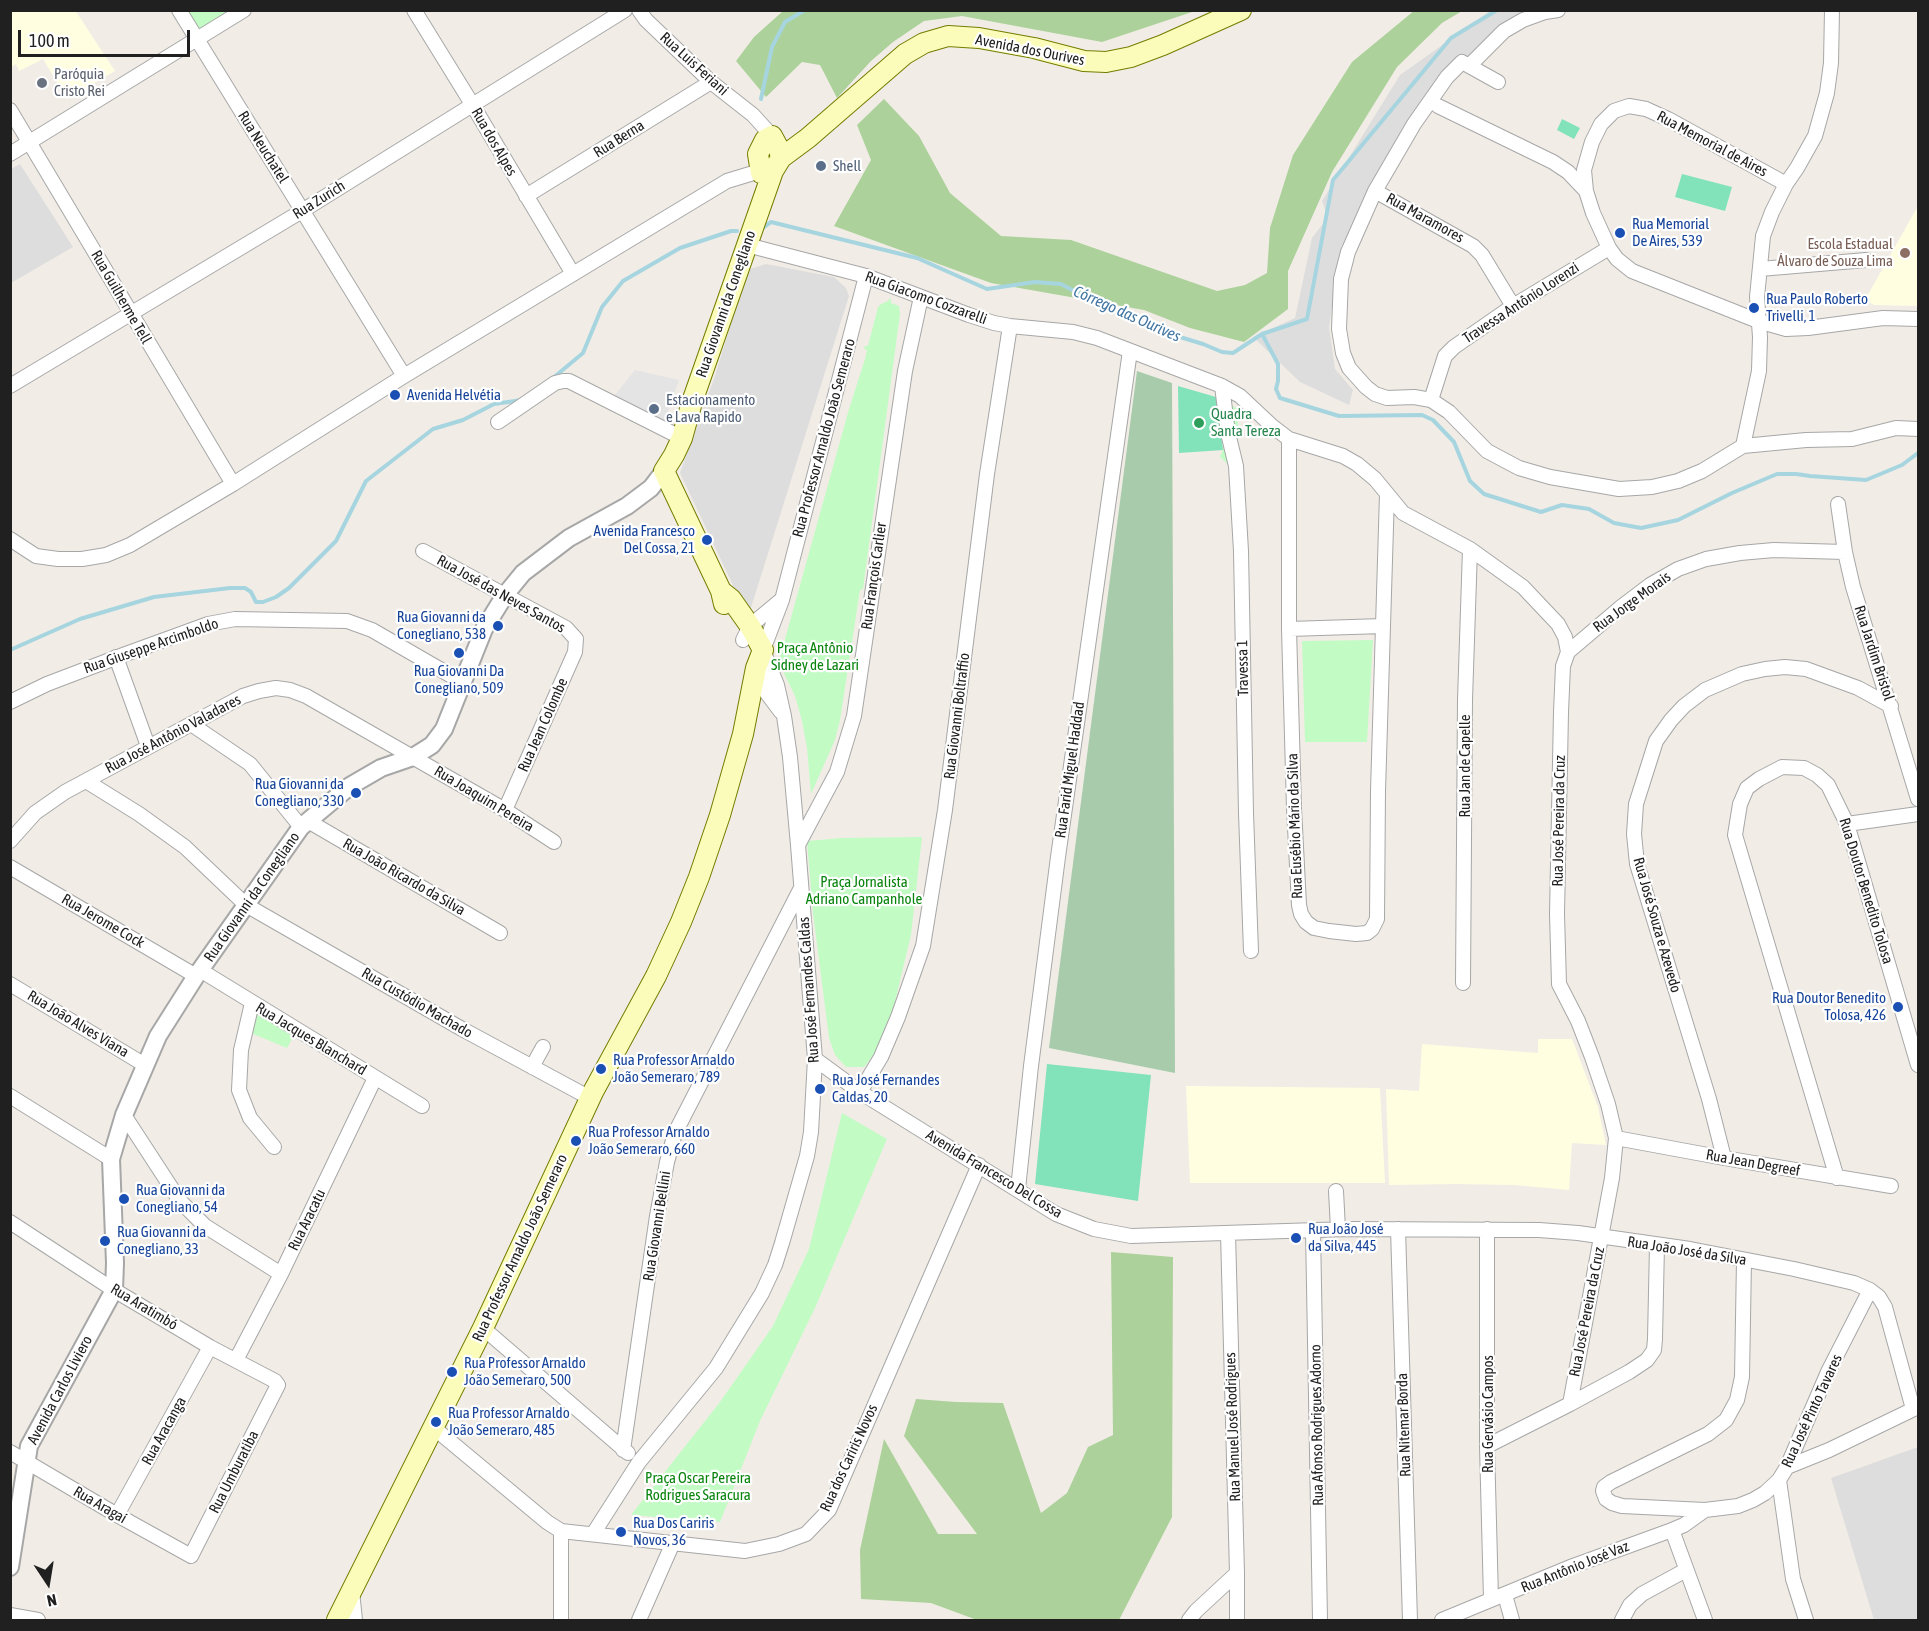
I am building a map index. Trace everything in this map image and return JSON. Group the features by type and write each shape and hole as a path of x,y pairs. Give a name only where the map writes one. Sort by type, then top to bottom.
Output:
{"main road":[{"name":"Avenida dos Ourives","path":"768,157 791,141 808,138 905,54 924,43 948,36 979,38 1035,48 1084,61 1106,62 1131,57 1164,45 1241,10"},
{"name":"Rua Giovanni da Conegliano","path":"664,471 682,438 692,402 761,204 768,157"},
{"path":"664,471 721,591 724,606 747,633 760,659"},
{"name":"Rua Professor Arnaldo João Semeraro","path":"337,1620 483,1328 590,1098 656,976 681,922 720,815 743,734 760,659"}],"street":[{"name":"Rua Neuchatel","path":"179,10 404,376"},
{"path":"10,154 244,10"},
{"name":"Rua dos Alpes","path":"414,10 573,274"},
{"name":"Rua Zurich","path":"10,386 302,211 626,10"},
{"name":"Rua Luis Feriani","path":"639,10 646,20 711,82 753,115 768,157"},
{"path":"1469,66 1504,31 1523,20 1558,10"},
{"path":"1743,446 1759,371 1757,297 1763,236 1786,183 1815,136 1824,108 1831,63 1832,10"},
{"path":"1498,82 1462,62 1447,77 1414,124 1375,191 1348,252 1341,279 1339,329 1343,353 1349,368 1357,378 1376,394 1387,398 1414,397 1431,400 1449,412 1487,451 1519,468 1550,477 1619,489 1652,487 1678,481 1702,471 1743,446 1806,440 1852,439 1896,428 1918,429"},
{"name":"Rua Berna","path":"526,196 711,82"},
{"path":"1438,106 1553,162 1568,172 1586,191"},
{"name":"Rua Memorial de Aires","path":"1786,183 1668,119 1646,109 1629,106 1614,111 1601,124 1592,142 1584,170 1586,191 1593,213 1609,248 1617,259 1632,271 1758,321 1786,328 1808,328 1883,318 1918,319"},
{"name":"Rua Guilherme Tell","path":"10,110 233,484"},
{"path":"10,539 36,556 58,559 82,559 106,555 130,545 233,484 404,376 768,157"},
{"name":"Rua Maramores","path":"1375,191 1473,246 1482,255 1513,306"},
{"name":"Rua Giacomo Cozzarelli","path":"747,245 866,276 969,315 1010,326 1073,332 1097,338 1222,386 1240,396 1289,439"},
{"name":"Travessa Antônio Lorenzi","path":"1431,400 1440,369 1449,351 1513,306 1609,248"},
{"path":"1760,269 1866,260"},
{"name":"Rua Professor Arnaldo João Semeraro","path":"760,659 782,600 866,276"},
{"name":"Rua François Carlier","path":"798,845 837,772 854,716 902,394 921,297"},
{"name":"Rua Giovanni Boltraffio","path":"860,1092 881,1057 898,1017 922,946 945,810 987,474 1010,326"},
{"name":"Rua Farid Miguel Haddad","path":"1018,1189 1031,1066 1060,845 1130,351"},
{"path":"498,422 555,383 569,381 682,438"},
{"name":"Travessa 1","path":"1222,386 1228,433 1236,466 1241,551 1251,951"},
{"path":"1289,439 1343,456 1357,464 1375,479 1403,513 1411,519 1470,549 1523,587 1558,624 1565,638 1568,652"},
{"name":"Rua Eusébio Mário da Silva","path":"1289,439 1289,629 1299,905 1306,922 1314,928 1329,932 1366,933 1377,919 1378,791 1387,495"},
{"name":"Rua Giovanni da Conegliano","path":"114,1290 116,1263 111,1159 124,1115 158,1036 198,973 304,824 350,786 381,768 413,757 432,745 444,729 454,708 484,629 522,573 569,538 627,506 651,488 664,471"},
{"name":"Rua Jardim Bristol","path":"1838,504 1845,552 1859,607 1918,800"},
{"name":"Rua Jan de Capelle","path":"1463,983 1470,549"},
{"name":"Rua Jorge Morais","path":"1568,652 1650,585 1696,562 1740,553 1774,550 1845,552"},
{"name":"Rua José das Neves Santos","path":"423,551 566,628 576,639"},
{"path":"747,633 782,600"},
{"name":"Rua Giuseppe Arcimboldo","path":"10,702 47,684 116,657 222,621 346,621 372,630 462,682"},
{"path":"1289,629 1383,626"},
{"name":"Rua Jean Colombe","path":"505,810 575,652 576,639"},
{"name":"Rua José Pereira da Cruz","path":"1568,652 1563,666 1561,712 1557,914 1559,984 1578,1021 1592,1057 1608,1104 1616,1138 1612,1178 1570,1404"},
{"path":"116,657 148,746"},
{"path":"760,659 766,692 784,716 790,757 801,888"},
{"name":"Rua José Souza e Azevedo","path":"1724,1158 1709,1099 1637,864 1634,834 1636,804 1656,741 1677,713 1705,690 1734,676 1765,669 1785,667 1806,669 1858,688 1891,706"},
{"name":"Rua José Antônio Valadares","path":"10,842 35,813 65,792 243,696 267,689 290,690 306,696 413,757"},
{"path":"191,724 250,764 304,824"},
{"name":"Rua Joaquim Pereira","path":"413,757 505,810 554,842"},
{"name":"Rua Doutor Benedito Tolosa","path":"1837,1178 1736,836 1740,804 1747,788 1759,778 1782,767 1804,768 1828,784 1847,824 1918,1065"},
{"name":"Rua Custódio Machado","path":"86,781 139,814 185,847 246,905 462,1029 590,1098"},
{"path":"1847,824 1918,814"},
{"name":"Rua João Ricardo da Silva","path":"304,824 500,933"},
{"name":"Rua Jerome Cock","path":"10,867 198,973"},
{"name":"Rua José Fernandes Caldas","path":"593,1534 639,1462 716,1368 762,1293 775,1265 795,1202 812,1132 815,1059 801,888"},
{"name":"Rua Giovanni Bellini","path":"623,1450 657,1216 675,1133 801,888"},
{"name":"Rua Jacques Blanchard","path":"198,973 298,1029 422,1106"},
{"name":"Rua João Alves Viana","path":"10,984 145,1065"},
{"path":"252,1003 241,1050 239,1090 249,1118 274,1148"},
{"path":"532,1067 543,1047"},
{"name":"Avenida Francesco Del Cossa","path":"815,1059 860,1092 1056,1214 1094,1230 1131,1236 1228,1233"},
{"name":"Rua Aracatu","path":"236,1360 281,1274 375,1078"},
{"path":"10,1096 111,1159"},
{"path":"124,1115 180,1201 205,1226 281,1274"},
{"name":"Rua Jean Degreef","path":"1616,1138 1891,1186"},
{"name":"Rua dos Cariris Novos","path":"561,1531 672,1545 745,1551 779,1544 806,1534 829,1510 979,1165"},
{"path":"1336,1191 1338,1229"},
{"name":"Rua Aratimbó","path":"10,1222 114,1290 210,1347 275,1382 278,1387"},
{"name":"Rua João José da Silva","path":"1228,1233 1338,1229 1539,1230 1657,1245 1744,1260 1854,1283 1870,1290"},
{"name":"Rua Nitemar Borda","path":"1398,1229 1410,1620"},
{"name":"Rua Gervásio Campos","path":"1487,1229 1487,1446 1491,1599"},
{"name":"Rua Afonso Rodrigues Adorno","path":"1313,1230 1320,1620"},
{"name":"Rua Manuel José Rodrigues","path":"1228,1233 1237,1620"},
{"path":"1487,1446 1570,1404 1647,1360 1654,1350 1657,1245"},
{"name":"Rua José Pinto Tavares","path":"1744,1260 1743,1377 1737,1400 1726,1420 1708,1434 1604,1487 1604,1496 1612,1503 1622,1506 1705,1510 1738,1506 1765,1493 1779,1480 1787,1467 1828,1372 1870,1290"},
{"name":"Avenida Carlos Liviero","path":"10,1567 29,1446 114,1290"},
{"path":"1787,1467 1829,1450 1916,1408 1885,1307 1879,1297 1870,1290"},
{"path":"483,1328 639,1462"},
{"name":"Rua Aracanga","path":"117,1515 210,1347"},
{"name":"Rua Umburatiba","path":"191,1556 278,1387"},
{"path":"434,1428 547,1522 561,1531 561,1620"},
{"name":"Rua Aragaí","path":"10,1452 191,1556"},
{"path":"1779,1480 1793,1579 1806,1620"},
{"name":"Rua Antônio José Vaz","path":"1442,1620 1573,1566 1684,1525 1705,1510"},
{"path":"1672,1530 1705,1620"},
{"path":"639,1620 672,1545"},
{"path":"1622,1620 1630,1605 1642,1594 1686,1570"},
{"path":"1189,1620 1237,1574"},
{"path":"352,1591 355,1620"},
{"path":"1505,1595 1512,1620"},
{"path":"10,1615 38,1620"}],"shaded area":[{"path":"75,10 115,71 67,99 43,59 19,71 16,64 11,67 11,11"},
{"path":"1490,11 1535,11 1496,31 1415,112 1341,247 1329,327 1335,369 1353,390 1349,405 1300,382 1253,337 1295,318 1312,238 1328,217 1322,201 1400,75"},
{"path":"20,164 73,247 11,283 11,169"},
{"name":"Escola Estadual Álvaro de Souza Lima","path":"1918,206 1918,306 1874,305 1865,300"},
{"path":"766,264 834,277 846,288 849,296 749,614 739,598 680,473 715,376 747,270"},
{"name":"Estacionamento e Lava Rapido","path":"635,370 679,380 664,423 615,395"},
{"path":"1137,371 1172,383 1175,1073 1049,1048"},
{"path":"1538,1039 1572,1039 1598,1107 1606,1145 1572,1143 1569,1190 1515,1185 1389,1185 1386,1089 1419,1091 1422,1044 1538,1053"},
{"path":"1186,1086 1380,1088 1385,1183 1190,1183"},
{"path":"1918,1447 1918,1620 1874,1620 1831,1478"}],"green space":[{"path":"1415,10 1462,11 1442,23 1397,67 1332,172 1288,271 1288,309 1244,342 1190,328 1144,310 991,283 834,226 871,160 857,125 884,99 919,136 950,193 1001,236 1071,240 1217,291 1245,285 1267,273 1270,228 1293,155 1352,62"},
{"path":"184,11 235,11 197,33"},
{"path":"783,11 1195,11 1102,42 962,16 924,21 893,42 871,61 837,98 820,65 802,62 766,97 736,61 754,37"},
{"path":"1562,119 1580,128 1574,139 1557,130"},
{"path":"1682,174 1732,187 1725,211 1675,197"},
{"name":"Praça Antônio Sidney de Lazari","path":"889,299 891,303 899,306 900,314 863,589 860,590 835,740 811,794 802,721 795,696 780,665 780,657 865,359 867,350 864,349 868,346 878,307"},
{"name":"Quadra Santa Tereza","path":"1178,386 1216,397 1223,450 1179,453"},
{"path":"1216,397 1238,409 1238,462 1232,468 1220,457 1223,449"},
{"path":"1373,640 1367,742 1305,742 1302,641"},
{"name":"Praça Jornalista Adriano Campanhole","path":"922,837 911,935 892,1014 875,1053 864,1067 846,1067 835,1055 829,1038 813,913 807,841"},
{"path":"252,1008 297,1030 287,1048 246,1031"},
{"path":"1047,1064 1151,1075 1138,1201 1035,1184"},
{"name":"Praça Oscar Pereira Rodrigues Saracura","path":"842,1113 887,1139 815,1308 760,1421 720,1522 631,1515 720,1402 773,1326 809,1249"},
{"path":"1111,1252 1173,1257 1172,1517 1119,1620 977,1620 931,1603 861,1599 860,1550 884,1439 938,1534 977,1534 904,1436 916,1399 1003,1403 1041,1513 1067,1493 1088,1447 1113,1435"}],"waterway":[{"path":"761,99 772,47 785,22 805,10"},
{"path":"1262,334 1307,319 1333,180 1451,38 1497,10"},
{"name":"Córrego das Ourives","path":"761,229 771,222 917,258 987,289 1035,282 1061,284 1076,292 1104,300 1127,316 1160,331 1222,352 1233,353 1262,334 1278,364 1276,389 1280,398 1339,416 1422,415 1433,420 1454,442 1470,481 1484,494 1541,512 1562,505 1589,509 1614,523 1641,528 1678,520 1777,474 1866,480 1902,465 1918,453"},
{"name":"Córrego das Ourives","path":"553,378 583,353 602,307 623,281 680,248 737,231"},
{"name":"Córrego das Ourives","path":"10,650 80,619 154,597 230,588 245,588 251,592 256,602 276,597 289,588 336,541 366,481 433,429 463,420 494,404 522,400"}],"place":[{"name":"Paróquia Cristo Rei","path":"42,83"},
{"name":"Shell","path":"821,166"},
{"name":"Rua Memorial De Aires, 539","path":"1620,233"},
{"name":"Escola Estadual Álvaro de Souza Lima","path":"1905,253"},
{"name":"Rua Paulo Roberto Trivelli, 1","path":"1754,308"},
{"name":"Avenida Helvétia","path":"395,395"},
{"name":"Estacionamento e Lava Rapido","path":"654,409"},
{"name":"Quadra Santa Tereza","path":"1199,423"},
{"name":"Avenida Francesco Del Cossa, 21","path":"707,540"},
{"name":"Rua Giovanni da Conegliano, 538","path":"498,626"},
{"name":"Rua Giovanni Da Conegliano, 509","path":"459,653"},
{"name":"Rua Giovanni da Conegliano, 330","path":"356,793"},
{"name":"Rua Doutor Benedito Tolosa, 426","path":"1898,1007"},
{"name":"Rua Professor Arnaldo João Semeraro, 789","path":"601,1069"},
{"name":"Rua José Fernandes Caldas, 20","path":"820,1089"},
{"name":"Rua Professor Arnaldo João Semeraro, 660","path":"576,1141"},
{"name":"Rua Giovanni da Conegliano, 54","path":"124,1199"},
{"name":"Rua João José da Silva, 445","path":"1296,1238"},
{"name":"Rua Giovanni da Conegliano, 33","path":"105,1241"},
{"name":"Rua Professor Arnaldo João Semeraro, 500","path":"452,1372"},
{"name":"Rua Professor Arnaldo João Semeraro, 485","path":"436,1422"},
{"name":"Rua Dos Cariris Novos, 36","path":"621,1532"}]}
